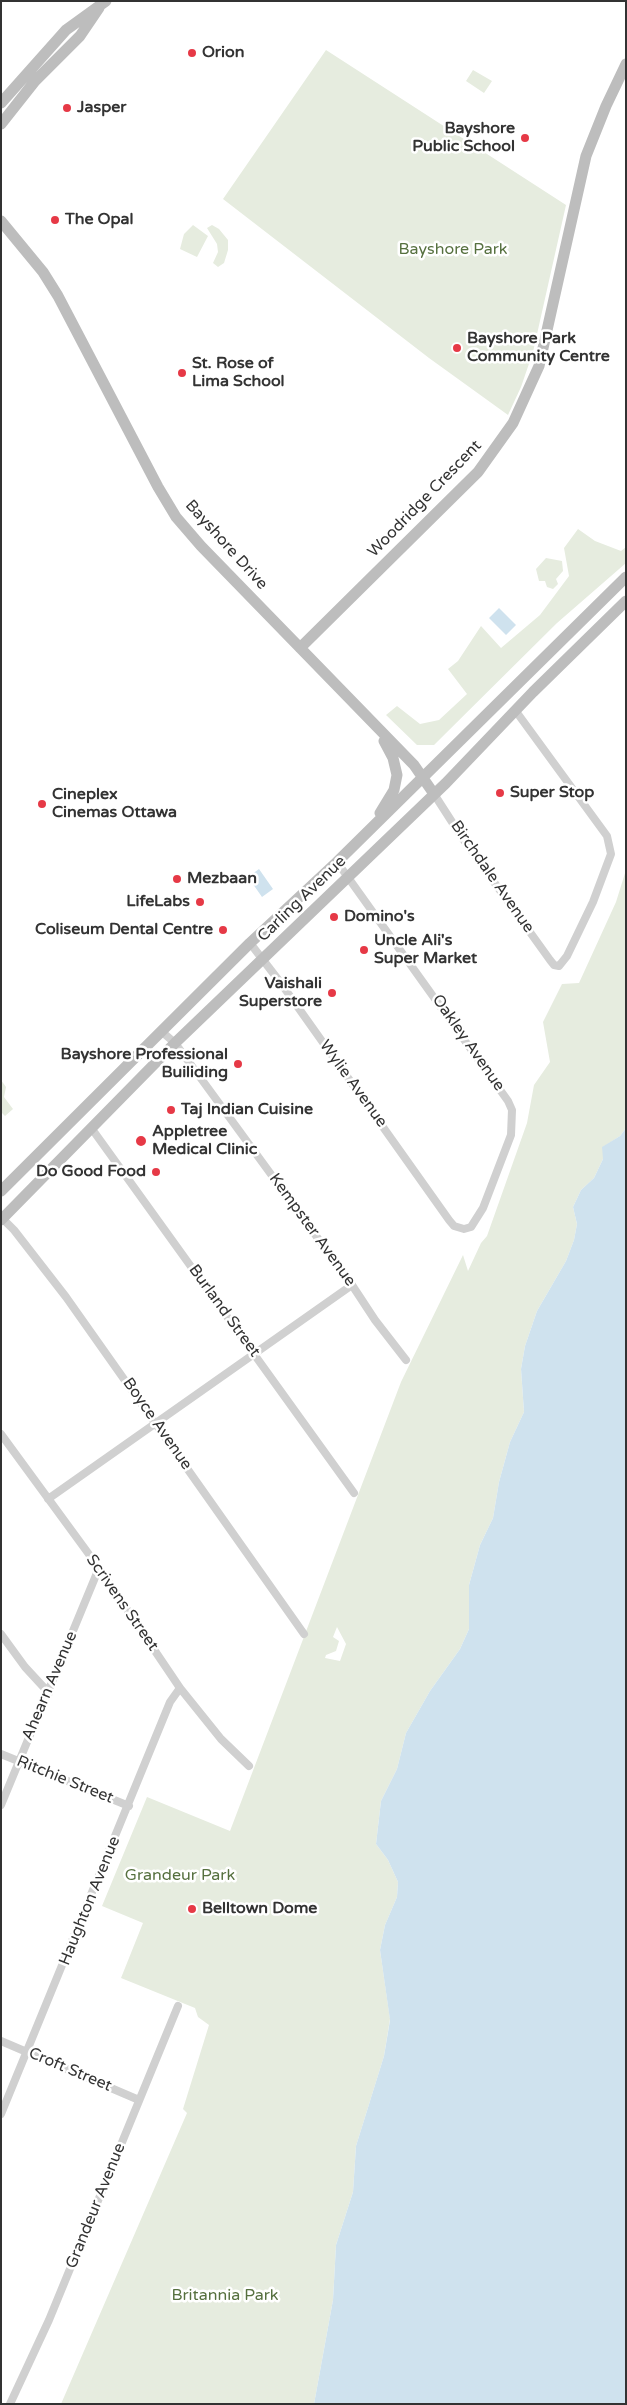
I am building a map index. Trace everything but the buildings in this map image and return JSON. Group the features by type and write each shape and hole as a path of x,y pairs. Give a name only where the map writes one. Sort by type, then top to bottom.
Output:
{"main road":[{"path":"1,103 66,30 103,5"},
{"path":"1,124 35,81 80,36 103,5"},
{"name":"Woodridge Crescent","path":"300,648 478,472 513,424 539,366 586,156 606,106 626,64"},
{"name":"Bayshore Drive","path":"1,221 5,230 43,272 58,296 158,487 176,517 201,546 423,776 434,794"},
{"name":"Carling Avenue","path":"1,1192 250,943 338,862 626,577"},
{"name":"Carling Avenue","path":"2,1219 175,1043 434,794 515,710 626,601"},
{"path":"547,654 558,668"},
{"path":"365,835 394,790 397,775 395,763 388,746 366,715"}],"street":[{"name":"Birchdale Avenue","path":"434,794 550,960 554,965 559,966 564,962 593,902 611,854 607,836 515,710"},
{"name":"Oakley Avenue","path":"338,862 508,1101 512,1110 511,1135 484,1208 471,1227 464,1229 454,1226"},
{"name":"Wylie Avenue","path":"250,943 454,1226"},
{"name":"Kempster Avenue","path":"161,1031 175,1043 406,1360"},
{"name":"Burland Street","path":"92,1129 354,1493"},
{"name":"Boyce Avenue","path":"2,1219 14,1230 66,1297 304,1634"},
{"path":"48,1499 352,1285"},
{"name":"Scrivens Street","path":"1,1434 99,1568 180,1688 221,1739 250,1766"},
{"name":"Ahearn Avenue","path":"1,1805 49,1693 99,1568"},
{"path":"1,1634 25,1667 49,1693"},
{"name":"Haughton Avenue","path":"1,2114 129,1806 170,1702 180,1688"},
{"name":"Ritchie Street","path":"1,1754 129,1806"},
{"name":"Grandeur Avenue","path":"10,2404 53,2311 178,2006"},
{"name":"Croft Street","path":"1,2041 139,2100"}],"green space":[{"name":"Bayshore Park","path":"326,50 566,205 533,352 521,387 508,415 429,358 223,199"},
{"path":"473,70 492,81 484,93 466,81"},
{"path":"193,225 208,236 197,257 180,249 184,234"},
{"path":"212,225 219,229 228,240 228,250 224,263 218,267 213,263 218,252 217,244 207,228"},
{"path":"578,529 595,541 621,551 626,547 626,563 557,623 434,745 417,745 386,715 397,706 420,724 439,720 467,694 448,669 458,661 481,626 501,648 540,615 569,576 564,548"},
{"path":"546,558 562,561 563,571 556,579 558,584 553,589 547,587 545,581 539,581 536,569"},
{"name":"Britannia Park","path":"626,870 626,1128 620,1136 603,1147 603,1159 594,1178 581,1190 573,1207 577,1224 574,1240 566,1261 537,1311 525,1346 521,1369 524,1412 510,1442 499,1482 493,1518 480,1545 469,1585 469,1629 460,1649 430,1691 406,1733 397,1769 381,1801 376,1844 388,1860 398,1882 397,1897 385,1925 380,1950 390,2019 384,2056 356,2146 353,2192 336,2245 333,2300 314,2404 61,2404 187,2113 183,2109 209,2025 198,2017 195,2008 121,1978 143,1923 102,1906 147,1797 230,1831 401,1382 463,1255 468,1271 481,1243 487,1236 527,1123 534,1085 550,1062 543,1022 562,984 579,983 616,902","holes":["337,1627 346,1644 340,1661 325,1658 326,1655 336,1651 339,1641 333,1637"]},
{"path":"1,1080 6,1087 4,1097 13,1109 5,1116 1,1112"}],"water":[{"path":"499,608 516,625 506,635 489,618"},
{"path":"259,869 273,889 262,897 248,877"},
{"path":"626,1128 626,2404 314,2404 333,2300 336,2245 353,2192 356,2146 384,2056 390,2020 380,1950 385,1925 397,1897 398,1882 388,1860 376,1844 381,1801 397,1769 406,1733 430,1691 460,1649 469,1629 469,1585 480,1545 493,1518 499,1482 510,1442 524,1412 521,1369 525,1346 537,1311 566,1261 574,1240 577,1224 573,1207 581,1190 594,1178 603,1159 602,1147 620,1136"}],"place":[{"name":"Orion","path":"192,53"},
{"name":"Jasper","path":"67,108"},
{"name":"Bayshore Public School","path":"525,138"},
{"name":"The Opal","path":"55,220"},
{"name":"Bayshore Park Community Centre","path":"457,348"},
{"name":"St. Rose of Lima School","path":"182,373"},
{"name":"Super Stop","path":"500,793"},
{"name":"Cineplex Cinemas Ottawa","path":"42,804"},
{"name":"Mezbaan","path":"177,879"},
{"name":"LifeLabs","path":"200,902"},
{"name":"Domino's","path":"334,917"},
{"name":"Coliseum Dental Centre","path":"223,930"},
{"name":"Uncle Ali's Super Market","path":"364,950"},
{"name":"Vaishali Superstore","path":"332,993"},
{"name":"Bayshore Professional Builiding","path":"238,1064"},
{"name":"Taj Indian Cuisine","path":"171,1110"},
{"name":"Appletree Medical Clinic","path":"141,1141"},
{"name":"Do Good Food","path":"156,1172"},
{"name":"Belltown Dome","path":"192,1909"}],"park label":[{"name":"Grandeur Park","path":"180,1876"}]}
